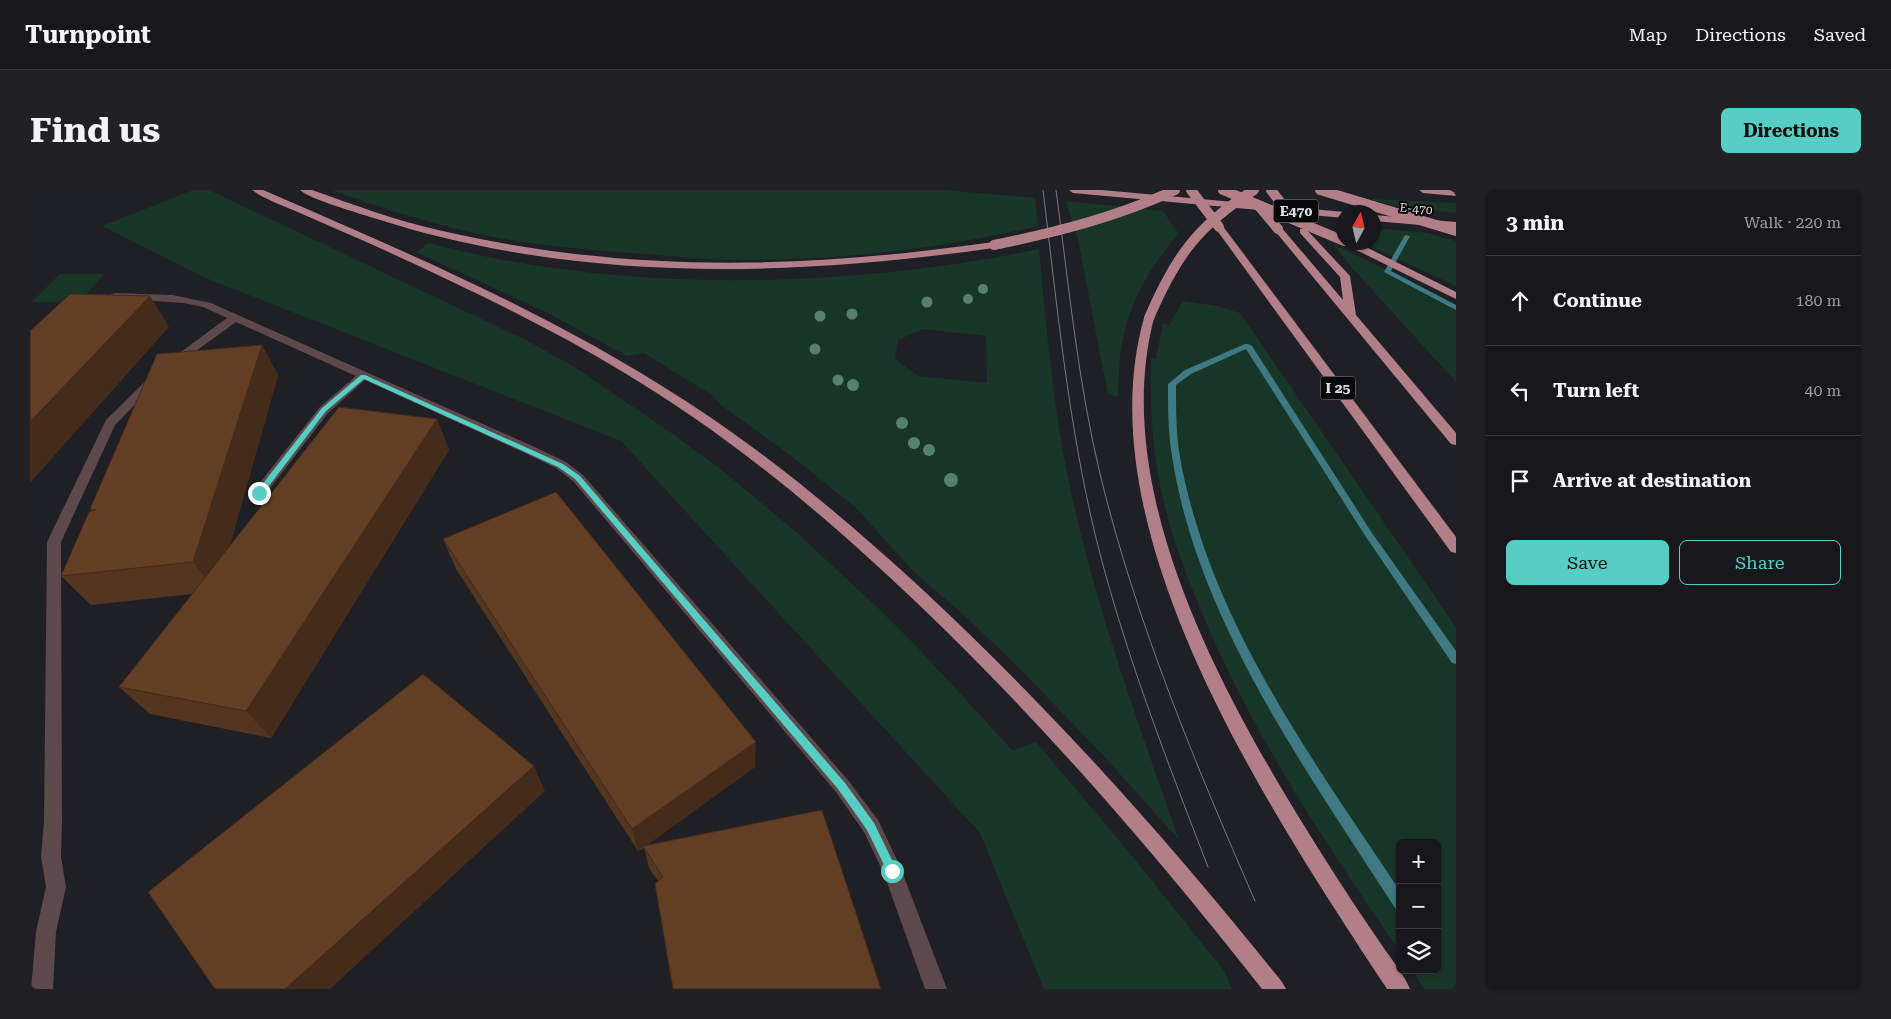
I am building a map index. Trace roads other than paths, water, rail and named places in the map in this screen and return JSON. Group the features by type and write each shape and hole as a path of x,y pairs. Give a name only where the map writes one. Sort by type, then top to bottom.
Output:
{"highway":[{"path":"256,190 480,291 581,342 677,400 775,471 864,545 960,634 1020,693 1142,828 1275,989"},
{"path":"304,190 397,222 454,237 542,254 633,264 733,268 822,266 905,258 994,245 1091,222 1125,211 1175,190"},
{"name":"E470","path":"1073,190 1336,214"},
{"name":"I 25","path":"1191,190 1456,548"},
{"path":"1223,190 1336,238"},
{"path":"1246,190 1456,440"},
{"path":"1254,190 1210,222 1182,252 1166,279 1149,318 1143,340 1137,398 1139,438 1147,493 1172,581 1201,654 1256,762 1333,890 1399,989"},
{"path":"1271,190 1303,231 1345,276 1352,317"},
{"path":"1320,190 1456,231"},
{"name":"E-470","path":"1423,190 1456,193"},
{"name":"E-470","path":"1381,219 1456,225"},
{"path":"1361,250 1456,296"}],"lane":[{"path":"98,296 147,296 183,299 206,305 532,451 561,465 578,478 842,786 870,826 892,871 936,989"},
{"path":"42,989 46,932 56,887 51,857 54,542 110,423 163,370 234,318"},
{"path":"259,493 324,410 363,376"}],"waterway":[{"path":"1407,236 1387,272 1456,308"},
{"path":"1396,897 1268,695 1239,640 1214,585 1193,527 1178,467 1173,436 1172,384 1188,372 1248,346 1369,535 1456,660"}],"tram line":[{"path":"1043,190 1070,406 1095,534 1132,661 1161,744 1208,867"},
{"path":"1056,190 1086,407 1115,532 1150,640 1189,745 1255,901"}]}
